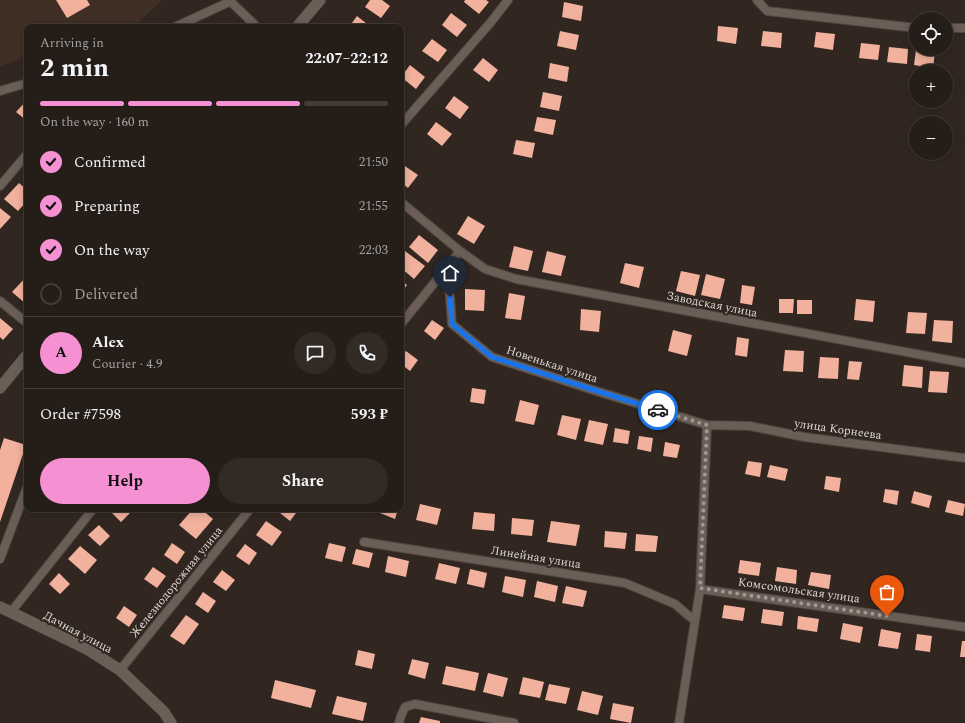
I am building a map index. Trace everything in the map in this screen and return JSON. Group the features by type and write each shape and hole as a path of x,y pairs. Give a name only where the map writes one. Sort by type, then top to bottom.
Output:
{"street":[{"path":"300,24 320,0"},
{"path":"404,122 491,22 508,0"},
{"path":"757,0 767,11 909,27"},
{"path":"181,24 229,1 254,24"},
{"path":"953,28 965,28"},
{"path":"0,91 24,84"},
{"path":"0,186 24,158"},
{"name":"Заводская улица","path":"404,204 485,270 516,279 965,363"},
{"path":"404,320 460,251"},
{"name":"Новенькая улица","path":"446,269 452,324 492,357 707,425"},
{"path":"0,301 24,321"},
{"path":"0,396 3,385 24,359"},
{"path":"679,723 700,588 707,425"},
{"name":"улица Корнеева","path":"707,425 750,426 804,437 965,458"},
{"path":"0,559 24,495"},
{"path":"11,612 91,512"},
{"name":"Железнодорожная улица","path":"120,670 248,512"},
{"name":"Линейная улица","path":"364,542 625,583 675,604 695,620"},
{"name":"Комсомольская улица","path":"700,588 965,627"},
{"name":"Дачная улица","path":"0,607 87,649 120,670 164,712 171,723"},
{"path":"399,723 405,707 415,704 514,723"}],"shaded area":[{"path":"0,0 162,0 137,24 24,24 24,58 0,66"}],"building":[{"path":"56,0 87,0 90,5 67,18"},
{"path":"370,0 382,0 390,6 381,18 365,7"},
{"path":"465,0 486,0 489,2 479,14 464,2"},
{"path":"564,2 583,6 581,21 562,17"},
{"path":"451,13 467,25 457,37 442,25"},
{"path":"357,16 367,24 351,24"},
{"path":"718,26 738,28 736,44 717,41"},
{"path":"560,31 579,35 576,50 557,46"},
{"path":"763,31 782,33 781,48 761,46"},
{"path":"816,32 835,34 833,50 814,47"},
{"path":"432,39 447,50 438,62 422,51"},
{"path":"861,43 880,45 878,60 859,58"},
{"path":"889,47 908,49 907,64 887,62"},
{"path":"915,56 934,56 934,64 914,64"},
{"path":"483,58 498,70 489,82 473,70"},
{"path":"550,63 569,67 567,82 548,78"},
{"path":"410,65 425,77 416,89 404,79 404,73"},
{"path":"543,92 562,96 559,111 540,107"},
{"path":"454,96 469,107 460,119 445,108"},
{"path":"24,103 24,119 16,112"},
{"path":"537,117 556,120 553,135 534,131"},
{"path":"436,122 452,134 442,146 427,134"},
{"path":"516,140 535,143 532,158 513,154"},
{"path":"404,165 418,175 408,188 404,185"},
{"path":"19,183 24,187 24,204 18,211 4,199"},
{"path":"0,208 11,217 0,229"},
{"path":"468,216 485,226 474,244 457,234"},
{"path":"419,235 438,250 428,263 409,247"},
{"path":"514,246 533,251 528,271 509,267"},
{"path":"405,251 425,266 414,279 404,271"},
{"path":"547,251 566,256 561,276 542,272"},
{"path":"625,263 644,267 639,288 620,283"},
{"path":"681,271 700,275 695,296 676,291"},
{"path":"706,274 725,279 720,299 701,295"},
{"path":"24,279 24,302 12,292"},
{"path":"742,285 755,287 752,305 740,303"},
{"path":"465,289 485,290 484,311 465,310"},
{"path":"509,293 525,296 521,320 505,318"},
{"path":"779,299 794,299 793,313 779,313"},
{"path":"856,299 875,301 873,322 854,320"},
{"path":"797,300 812,300 812,314 797,314"},
{"path":"581,309 601,311 599,332 580,330"},
{"path":"908,312 927,313 925,334 906,333"},
{"path":"0,318 13,329 3,340 0,337"},
{"path":"432,320 444,328 435,340 424,331"},
{"path":"934,320 953,321 952,343 932,341"},
{"path":"673,330 692,335 687,356 668,351"},
{"path":"737,337 749,339 747,357 735,355"},
{"path":"785,350 804,351 803,372 783,371"},
{"path":"406,351 418,360 410,371 404,366 404,354"},
{"path":"820,357 839,358 838,379 818,378"},
{"path":"849,361 862,362 859,380 847,379"},
{"path":"904,365 923,367 922,388 902,386"},
{"path":"930,371 949,372 947,393 928,392"},
{"path":"472,388 486,390 484,404 470,402"},
{"path":"520,400 539,405 534,425 515,421"},
{"path":"562,415 581,419 576,440 557,435"},
{"path":"589,420 608,424 603,445 584,441"},
{"path":"615,428 630,431 628,444 613,442"},
{"path":"639,436 653,438 651,452 637,449"},
{"path":"4,438 24,444 24,451 0,522 0,450"},
{"path":"665,442 680,445 677,458 663,456"},
{"path":"748,461 762,463 760,477 745,474"},
{"path":"770,465 788,469 785,481 767,477"},
{"path":"826,476 841,478 839,492 824,489"},
{"path":"885,489 899,491 897,505 883,502"},
{"path":"914,491 932,496 929,508 911,503"},
{"path":"948,500 965,504 963,516 945,512"},
{"path":"420,504 441,509 437,525 416,520"},
{"path":"111,512 131,512 121,522"},
{"path":"190,512 205,512 213,519 196,539 179,525"},
{"path":"279,512 297,512 290,521"},
{"path":"378,512 397,512 395,519"},
{"path":"474,512 495,514 494,531 472,529"},
{"path":"512,518 534,520 532,536 511,534"},
{"path":"266,521 282,532 272,546 256,535"},
{"path":"551,521 580,525 576,546 547,542"},
{"path":"99,525 110,536 100,546 88,535"},
{"path":"605,531 627,533 625,549 604,547"},
{"path":"636,534 658,536 656,552 635,551"},
{"path":"172,543 185,552 177,564 164,555"},
{"path":"329,543 346,547 342,562 325,558"},
{"path":"245,544 257,553 249,565 236,556"},
{"path":"80,546 97,560 85,574 68,559"},
{"path":"356,549 373,553 369,568 352,564"},
{"path":"388,556 409,561 406,577 385,572"},
{"path":"740,560 761,563 759,576 738,573"},
{"path":"439,563 460,568 456,584 435,579"},
{"path":"153,567 166,576 157,588 144,579"},
{"path":"777,567 797,570 796,584 775,581"},
{"path":"470,569 487,573 484,588 467,584"},
{"path":"222,570 235,580 226,591 213,582"},
{"path":"811,572 831,575 829,589 808,585"},
{"path":"59,573 70,584 60,594 49,584"},
{"path":"505,576 526,580 523,597 502,592"},
{"path":"537,581 558,586 555,602 534,597"},
{"path":"566,586 587,591 583,607 562,603"},
{"path":"203,592 216,601 208,613 195,604"},
{"path":"724,605 745,608 743,621 722,618"},
{"path":"124,606 137,615 129,627 116,618"},
{"path":"763,609 784,612 782,626 761,623"},
{"path":"186,615 199,624 184,645 170,636"},
{"path":"798,616 819,619 817,632 797,629"},
{"path":"843,623 863,627 860,643 840,639"},
{"path":"881,629 901,633 898,649 878,646"},
{"path":"917,634 932,636 930,652 915,650"},
{"path":"962,641 965,641 965,657 960,657"},
{"path":"358,650 375,654 372,669 355,665"},
{"path":"412,659 429,663 425,679 408,674"},
{"path":"446,666 479,673 475,691 442,684"},
{"path":"488,673 508,678 503,697 483,692"},
{"path":"523,677 544,682 540,698 519,694"},
{"path":"275,680 316,690 311,708 271,698"},
{"path":"549,684 570,688 566,704 545,700"},
{"path":"582,691 603,696 598,715 577,710"},
{"path":"337,696 367,703 363,721 332,714"},
{"path":"613,703 634,707 631,723 610,719"},
{"path":"421,717 440,721 440,723 419,723"}],"way so far":[{"path":"658,410 707,425 700,588 887,616"}],"route":[{"path":"450,297 452,324 492,357 658,410"}]}
